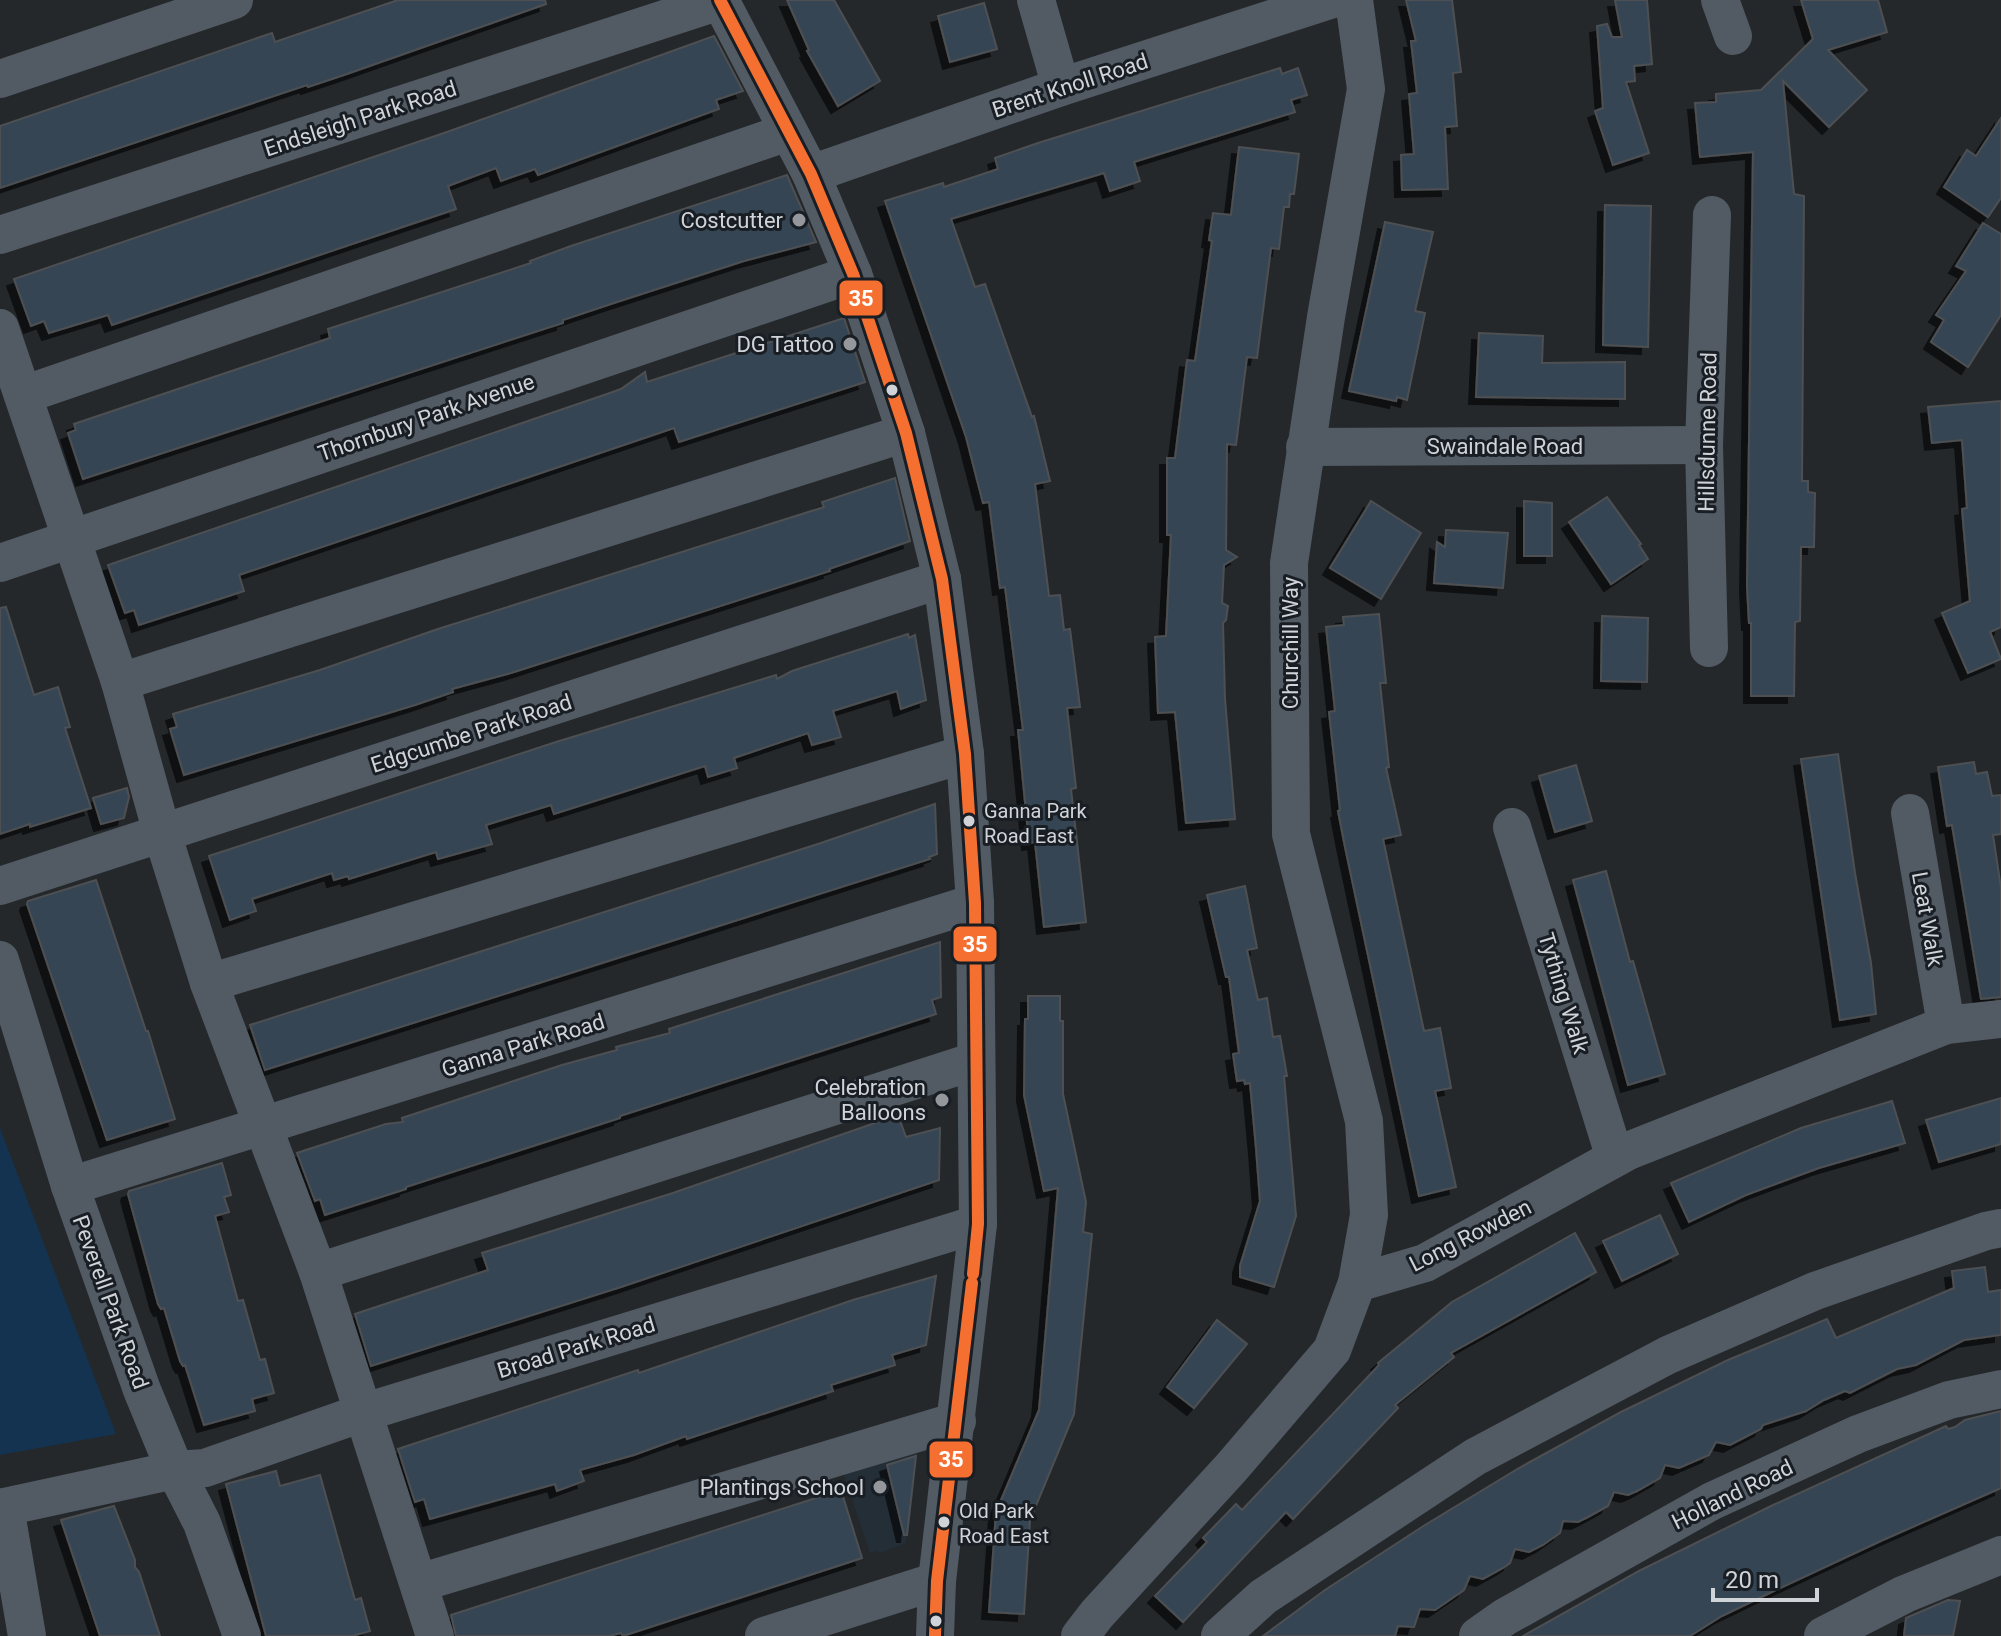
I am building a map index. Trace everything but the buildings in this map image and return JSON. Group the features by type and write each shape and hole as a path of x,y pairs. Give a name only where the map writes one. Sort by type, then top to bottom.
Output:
{"street":[{"path":"0,79 234,0"},
{"path":"720,0 811,174 853,274 906,433 942,579 965,754 975,903 978,1224 937,1581 935,1636"},
{"name":"Endsleigh Park Road","path":"0,235 720,0"},
{"path":"1036,0 1061,87"},
{"name":"Brent Knoll Road","path":"811,174 1061,87 1330,0"},
{"name":"Churchill Way","path":"1354,0 1366,89 1305,447 1289,563 1291,834 1364,1121 1369,1215 1357,1283"},
{"path":"1720,0 1733,36"},
{"path":"23,395 788,132"},
{"name":"Hillsdunne Road","path":"1709,648 1704,445 1712,215"},
{"name":"Thornbury Park Avenue","path":"0,563 853,274"},
{"path":"0,328 120,682 162,833 209,983 318,1272 435,1636"},
{"path":"120,682 906,433"},
{"name":"Swaindale Road","path":"1305,447 1704,445"},
{"name":"Edgcumbe Park Road","path":"0,886 942,579"},
{"path":"209,983 965,754"},
{"name":"Leat Walk","path":"1910,813 1946,1025"},
{"name":"Tything Walk","path":"1512,827 1615,1158"},
{"name":"Ganna Park Road","path":"70,1186 975,903"},
{"name":"Peverell Park Road","path":"0,960 70,1186 142,1390 175,1470 202,1523 242,1636"},
{"name":"Long Rowden","path":"1357,1283 1425,1263 1615,1158 1781,1088 1946,1025 2001,1019"},
{"path":"318,1272 975,1061"},
{"name":"Broad Park Road","path":"2,1508 175,1470 205,1468 362,1413 978,1224"},
{"path":"1220,1636 1263,1597 1475,1457 1668,1355 1815,1291 2001,1228"},
{"path":"1080,1636 1332,1350 1357,1283"},
{"name":"Holland Road","path":"1478,1636 1505,1617 1712,1501 1858,1434 1949,1400 2001,1389"},
{"path":"419,1583 957,1421"},
{"path":"2,1508 27,1636"},
{"path":"1823,1636 1905,1594 2001,1555"},
{"path":"764,1636 937,1581"}],"shaded area":[{"path":"0,1128 116,1434 0,1455"},
{"name":"Plantings School","path":"919,1435 906,1543 880,1553 870,1553 840,1463"}],"transit line":[{"name":"35","path":"720,0 811,174 853,274 906,433 942,579 965,754 975,903 978,1224 973,1274"},
{"name":"35","path":"935,1636 937,1581 972,1283"}],"place":[{"name":"Costcutter","path":"799,220"},
{"name":"DG Tattoo","path":"850,344"},
{"name":"Ganna Park Road East","path":"969,821"},
{"name":"Celebration Balloons","path":"942,1100"},
{"name":"Plantings School","path":"880,1487"},
{"name":"Old Park Road East","path":"944,1522"}]}
